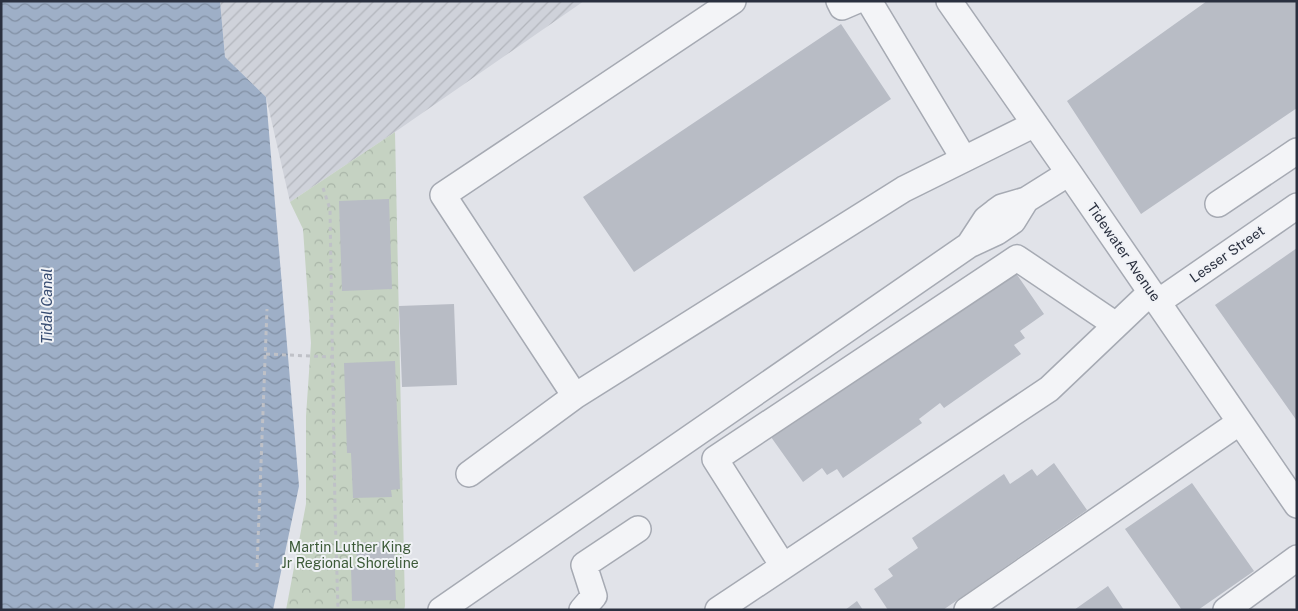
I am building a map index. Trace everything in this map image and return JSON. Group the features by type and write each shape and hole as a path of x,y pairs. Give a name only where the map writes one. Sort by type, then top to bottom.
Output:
{"street":[{"path":"575,396 443,195 733,1"},
{"path":"838,1 842,7 856,1"},
{"path":"869,1 964,159"},
{"name":"Tidewater Avenue","path":"949,1 1070,173 1297,505"},
{"path":"468,474 575,396 904,189 1035,124"},
{"path":"1218,204 1297,151"},
{"path":"441,610 969,245 986,219 1002,206 1026,200 1070,173"},
{"name":"Lesser Street","path":"718,610 1049,389 1116,324 1297,206"},
{"path":"783,566 715,460 1016,258 1116,324"},
{"path":"967,610 1240,422"},
{"path":"582,610 594,596 584,565 638,529"},
{"path":"1226,610 1297,558"}],"path":[{"path":"323,188 330,209 338,610"},
{"path":"257,566 267,309"},
{"path":"266,354 332,357"}],"shaded area":[{"path":"220,1 584,1 290,202 266,97 225,57"}],"green space":[{"name":"Martin Luther King Jr Regional Shoreline","path":"395,132 405,606 404,610 286,610 306,504 306,416 311,343 303,229 290,202"}],"water":[{"name":"Tidal Canal","path":"1,1 220,1 225,57 266,97 299,486 273,610 1,610"}],"building":[{"path":"1207,1 1297,1 1297,108 1141,214 1067,101"},
{"path":"841,24 891,99 634,272 583,197"},
{"path":"389,199 392,289 342,291 339,201"},
{"path":"1297,248 1297,421 1215,305"},
{"path":"1013,269 1044,314 1020,331 1025,338 1014,345 1021,354 944,408 940,403 919,419 922,423 843,478 837,469 827,475 822,468 803,482 771,437"},
{"path":"454,304 457,385 402,387 399,306"},
{"path":"395,361 400,489 391,490 392,497 353,498 351,453 347,453 344,363"},
{"path":"1054,463 1087,510 943,610 888,610 874,589 893,576 888,569 918,548 912,538 1004,474 1010,484 1032,469 1037,476"},
{"path":"1192,483 1254,571 1198,610 1182,610 1125,529"},
{"path":"394,541 396,600 352,601 351,567 357,567 356,543"},
{"path":"1108,586 1124,610 1074,610"},
{"path":"857,601 863,610 845,610"}]}
